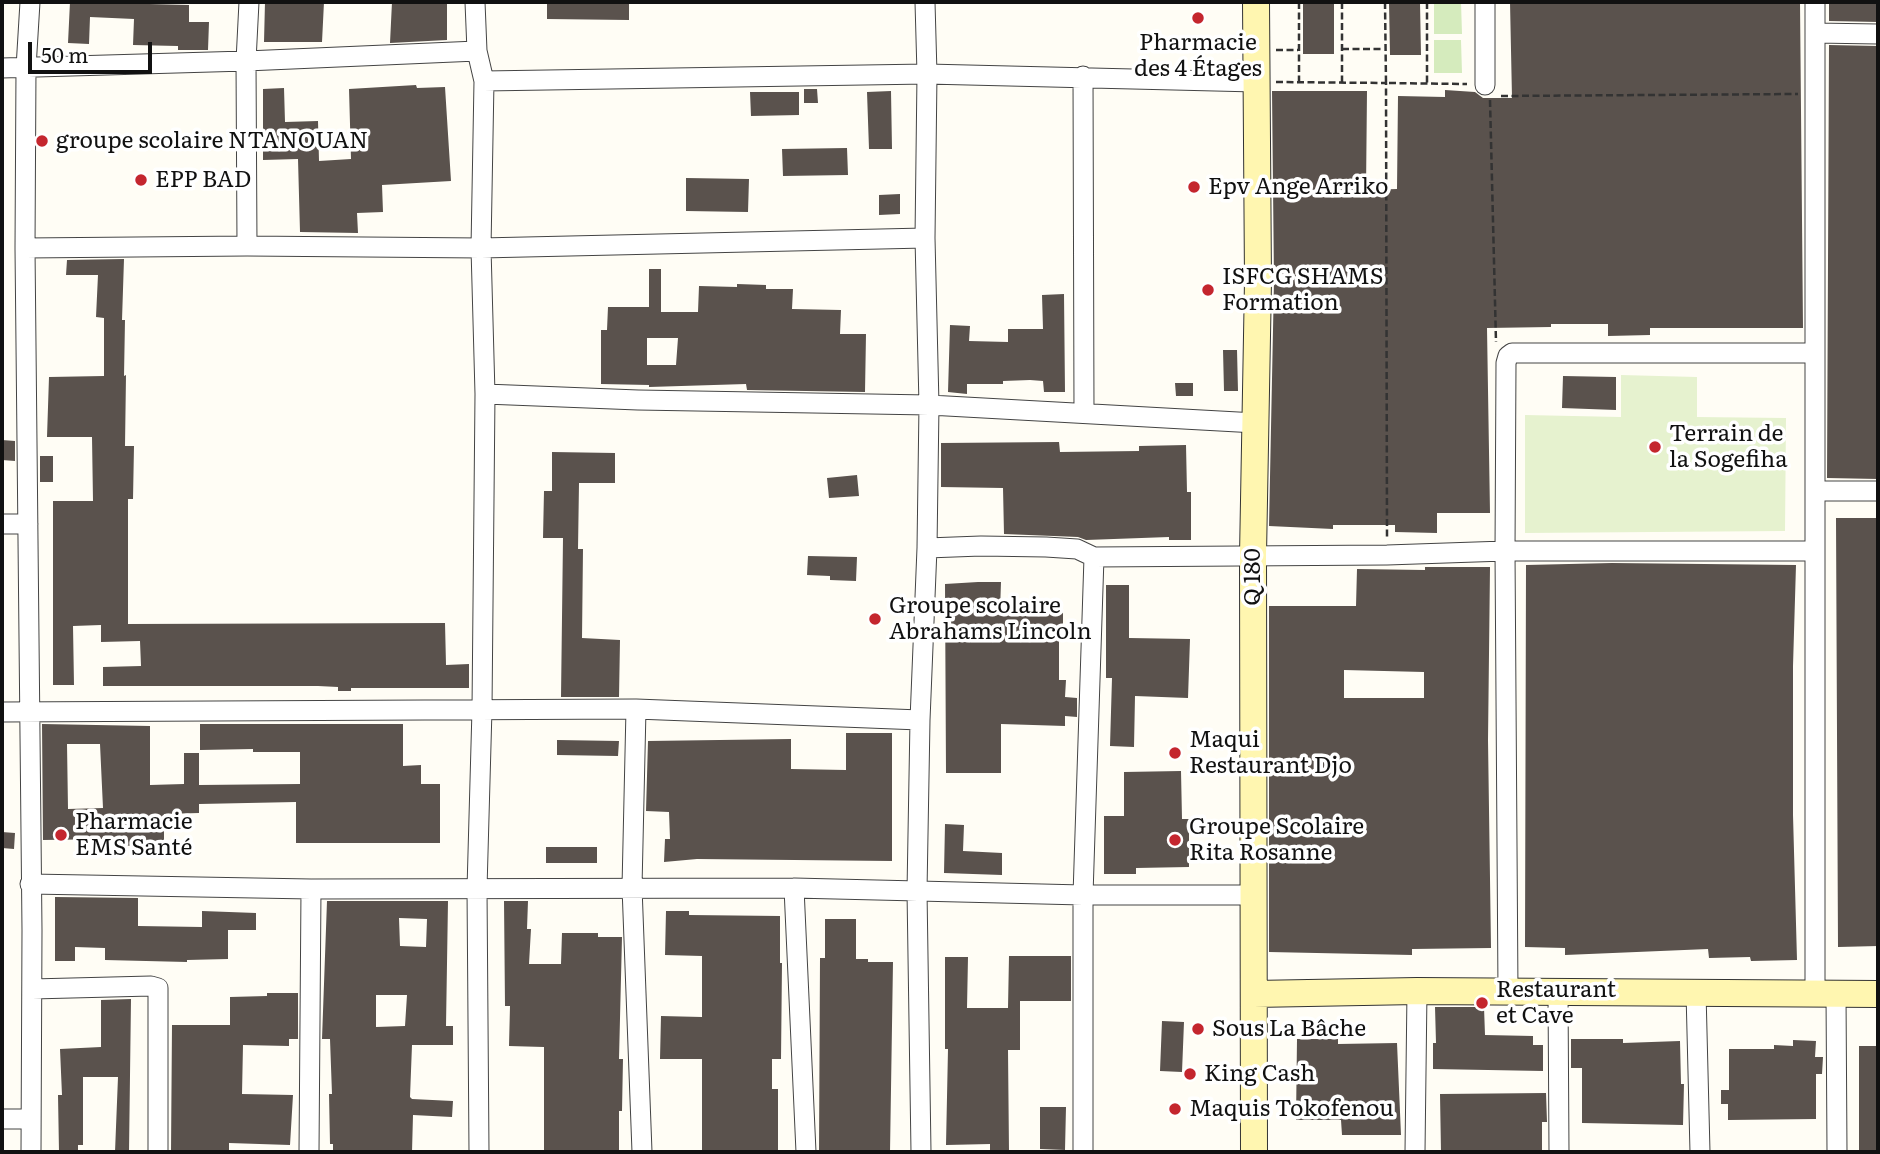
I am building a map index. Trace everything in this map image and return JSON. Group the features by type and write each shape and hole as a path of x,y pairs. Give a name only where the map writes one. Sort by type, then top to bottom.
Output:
{"street":[{"path":"30,2 26,68 25,248 31,1152"},
{"path":"247,246 246,61 249,2"},
{"path":"475,2 478,51 484,81 481,247 485,394 477,889 479,1152"},
{"path":"921,1152 917,891 929,405 925,238 925,2"},
{"name":"Q 180","path":"1254,1152 1252,895 1256,2"},
{"path":"1485,2 1485,85"},
{"path":"1815,2 1815,551 1825,994 1838,1152"},
{"path":"1815,33 1878,34"},
{"path":"2,68 478,51"},
{"path":"484,81 927,74 1256,82"},
{"path":"1083,76 1084,413"},
{"path":"25,248 481,247 925,238"},
{"path":"1508,992 1505,551 1508,356 1512,353 1815,353"},
{"path":"485,394 638,400 929,405 1256,424"},
{"path":"1815,491 1878,491"},
{"path":"2,524 28,524"},
{"path":"927,548 1046,547 1077,549 1094,557 1387,555 1505,551 1815,551"},
{"path":"1083,1152 1083,895 1094,557"},
{"path":"636,709 632,887 642,1152"},
{"path":"2,712 636,709 920,720"},
{"path":"30,884 311,889 794,888 1083,895 1252,895"},
{"path":"794,888 806,1152"},
{"path":"309,1152 311,889"},
{"path":"32,989 158,988 158,1152"},
{"path":"1254,994 1417,991 1878,994"},
{"path":"1415,1152 1417,991"},
{"path":"1558,992 1559,1152"},
{"path":"1696,992 1700,1152"},
{"path":"2,1119 31,1119"}],"path":[{"path":"1299,2 1299,83"},
{"path":"1342,2 1342,83"},
{"path":"1385,2 1387,555"},
{"path":"1427,2 1427,84"},
{"path":"1342,49 1385,49"},
{"path":"1256,82 1485,85"},
{"path":"1508,356 1496,348 1490,96 1815,94"}],"green space":[{"path":"1434,2 1461,2 1462,34 1434,34"},
{"path":"1434,40 1461,40 1462,73 1434,73"},
{"name":"Terrain de la Sogefiha","path":"1621,375 1697,377 1697,417 1786,418 1785,531 1525,533 1525,415 1621,417"}],"building":[{"path":"70,2 189,5 189,22 209,22 208,50 133,45 134,19 90,17 89,44 68,43"},
{"path":"265,2 324,2 322,42 264,42"},
{"path":"392,2 447,2 447,40 390,43"},
{"path":"547,2 629,2 629,20 547,19"},
{"path":"1303,2 1334,2 1334,54 1303,54"},
{"path":"1389,2 1420,2 1421,55 1390,55"},
{"path":"1510,2 1800,2 1803,328 1650,328 1650,335 1608,336 1608,324 1487,328 1490,513 1437,513 1437,533 1395,532 1395,525 1333,525 1333,529 1269,526 1274,281 1272,91 1367,91 1366,190 1397,189 1398,96 1445,97 1445,90 1475,92 1483,98 1512,98"},
{"path":"1829,2 1878,2 1878,22 1829,21"},
{"path":"1829,45 1878,46 1878,479 1827,478"},
{"path":"416,85 417,88 445,87 451,181 382,185 383,212 357,213 358,233 300,232 298,159 263,160 263,89 284,88 285,122 318,121 319,161 351,159 349,89"},
{"path":"804,89 817,89 818,103 804,103"},
{"path":"891,91 892,149 869,149 867,92"},
{"path":"750,92 799,92 799,115 751,116"},
{"path":"847,148 848,175 783,176 782,149"},
{"path":"686,178 749,179 748,212 686,211"},
{"path":"900,194 900,214 879,215 879,195"},
{"path":"124,259 122,320 125,320 125,446 134,446 133,499 128,499 128,624 445,623 446,665 469,664 469,688 351,688 351,691 338,691 338,687 318,686 103,686 103,667 141,666 140,641 101,642 101,625 73,626 74,685 53,685 53,501 93,501 92,437 47,437 49,377 104,376 104,318 96,317 98,275 66,275 67,260"},
{"path":"649,269 661,269 661,312 698,312 699,286 737,287 737,284 766,285 766,289 793,289 792,309 841,310 840,334 866,334 865,392 747,390 746,384 649,387 601,384 601,330 607,330 608,307 649,307","holes":["647,338 678,338 676,365 647,365"]},
{"path":"1064,294 1065,392 1044,392 1043,381 1030,380 1003,381 1003,384 967,384 967,394 948,392 950,325 970,326 969,341 1008,342 1008,329 1043,329 1042,295"},
{"path":"1223,350 1237,350 1238,391 1224,391"},
{"path":"1563,376 1616,377 1616,410 1562,408"},
{"path":"1175,383 1193,383 1193,396 1176,396"},
{"path":"2,440 15,441 15,461 2,460"},
{"path":"1059,442 1060,452 1139,451 1139,446 1186,445 1187,492 1191,492 1191,540 1169,540 1169,537 1086,540 1078,537 1004,534 1003,488 941,487 941,443"},
{"path":"552,452 615,453 615,483 579,483 578,549 583,549 582,638 620,640 619,697 561,697 563,538 543,538 544,491 552,491"},
{"path":"40,456 53,456 53,482 40,482"},
{"path":"857,475 859,496 829,498 827,478"},
{"path":"1836,518 1878,518 1878,946 1838,947"},
{"path":"808,556 857,557 856,581 830,580 830,576 807,575"},
{"path":"1526,565 1796,565 1793,815 1797,960 1709,958 1708,949 1565,955 1565,948 1525,947"},
{"path":"1425,567 1490,567 1488,740 1491,948 1412,949 1412,955 1269,952 1269,606 1356,606 1357,569 1425,570","holes":["1344,670 1424,672 1424,698 1344,698"]},
{"path":"1001,582 1000,611 1063,610 1063,624 1059,624 1059,680 1066,680 1065,697 1077,698 1077,717 1065,716 1065,726 1001,724 1001,773 946,773 945,584"},
{"path":"1106,585 1129,585 1129,638 1190,639 1188,698 1135,696 1134,747 1110,746 1112,678 1106,678"},
{"path":"42,724 150,726 150,785 184,784 184,753 199,753 199,785 300,784 300,752 200,750 200,724 403,724 403,766 421,765 421,784 440,784 440,843 296,843 296,802 199,804 199,813 164,814 164,845 109,846 109,839 43,840","holes":["67,744 100,744 103,808 68,809"]},
{"path":"846,733 892,733 892,861 697,859 664,862 665,839 670,839 669,812 646,811 648,741 791,739 791,769 846,770"},
{"path":"557,740 619,741 618,756 557,755"},
{"path":"1181,771 1182,819 1189,819 1189,867 1136,868 1136,874 1104,874 1104,816 1124,816 1124,772"},
{"path":"945,824 964,825 963,851 1002,853 1002,875 944,873"},
{"path":"2,832 15,833 14,849 2,848"},
{"path":"546,847 597,847 597,863 546,863"},
{"path":"55,897 138,898 138,926 202,927 202,911 256,913 256,930 228,930 228,959 187,962 105,960 105,948 75,947 75,961 55,961"},
{"path":"327,901 448,901 446,1026 453,1026 453,1045 412,1045 410,1097 453,1101 452,1117 413,1115 412,1152 333,1152 333,1144 330,1144 330,1039 322,1039","holes":["399,918 427,919 426,947 400,946","376,995 407,995 405,1026 376,1027"]},
{"path":"504,901 528,901 527,929 531,929 529,964 561,964 562,933 598,933 598,937 622,937 619,1059 623,1059 619,1152 544,1152 544,1047 509,1046 510,1006 505,1006"},
{"path":"666,911 689,911 689,915 780,916 781,1059 772,1059 772,1089 778,1089 778,1152 702,1152 702,1059 660,1059 661,1016 702,1017 702,956 665,955"},
{"path":"825,919 856,919 856,959 893,962 890,1152 819,1152 820,958 825,958"},
{"path":"1009,956 1071,956 1071,1001 1020,1001 1020,1050 1008,1050 1009,1152 990,1152 990,1144 946,1145 948,1049 945,1049 945,957 968,957 967,1008 1008,1008"},
{"path":"267,993 298,993 298,1039 289,1039 289,1046 243,1045 242,1094 293,1095 290,1145 229,1143 229,1152 171,1152 172,1025 230,1025 230,997 267,996"},
{"path":"131,999 129,1152 115,1152 118,1077 83,1077 83,1145 78,1145 78,1152 59,1152 58,1095 62,1095 60,1049 101,1047 101,1000"},
{"path":"1435,1007 1484,1007 1485,1035 1533,1036 1533,1045 1543,1045 1543,1071 1433,1069 1433,1043 1436,1043"},
{"path":"1162,1021 1184,1022 1182,1072 1160,1071"},
{"path":"1297,1039 1338,1039 1338,1044 1397,1043 1401,1135 1342,1135 1341,1120 1296,1120"},
{"path":"1571,1039 1623,1039 1623,1043 1680,1041 1681,1084 1684,1084 1683,1125 1582,1123 1582,1068 1571,1068"},
{"path":"1793,1040 1816,1041 1815,1057 1823,1057 1822,1074 1816,1074 1816,1119 1728,1120 1728,1104 1721,1104 1721,1090 1729,1090 1729,1049 1774,1049 1774,1045 1793,1046"},
{"path":"1859,1046 1878,1046 1878,1152 1859,1152"},
{"path":"1546,1093 1547,1122 1542,1122 1542,1152 1441,1152 1440,1094"},
{"path":"1040,1107 1066,1107 1065,1150 1040,1149"}],"place":[{"name":"Pharmacie des 4 Étages","path":"1198,18"},
{"name":"groupe scolaire NTANOUAN","path":"42,141"},
{"name":"EPP BAD","path":"141,180"},
{"name":"Epv Ange Arriko","path":"1194,187"},
{"name":"ISFCG SHAMS Formation","path":"1208,290"},
{"name":"Terrain de la Sogefiha","path":"1655,447"},
{"name":"Groupe scolaire Abrahams Lincoln","path":"875,619"},
{"name":"Maqui Restaurant Djo","path":"1175,753"},
{"name":"Pharmacie EMS Santé","path":"61,835"},
{"name":"Groupe Scolaire Rita Rosanne","path":"1175,840"},
{"name":"Restaurant et Cave","path":"1482,1003"},
{"name":"Sous La Bâche","path":"1198,1029"},
{"name":"King Cash","path":"1190,1074"},
{"name":"Maquis Tokofenou","path":"1175,1109"}]}
